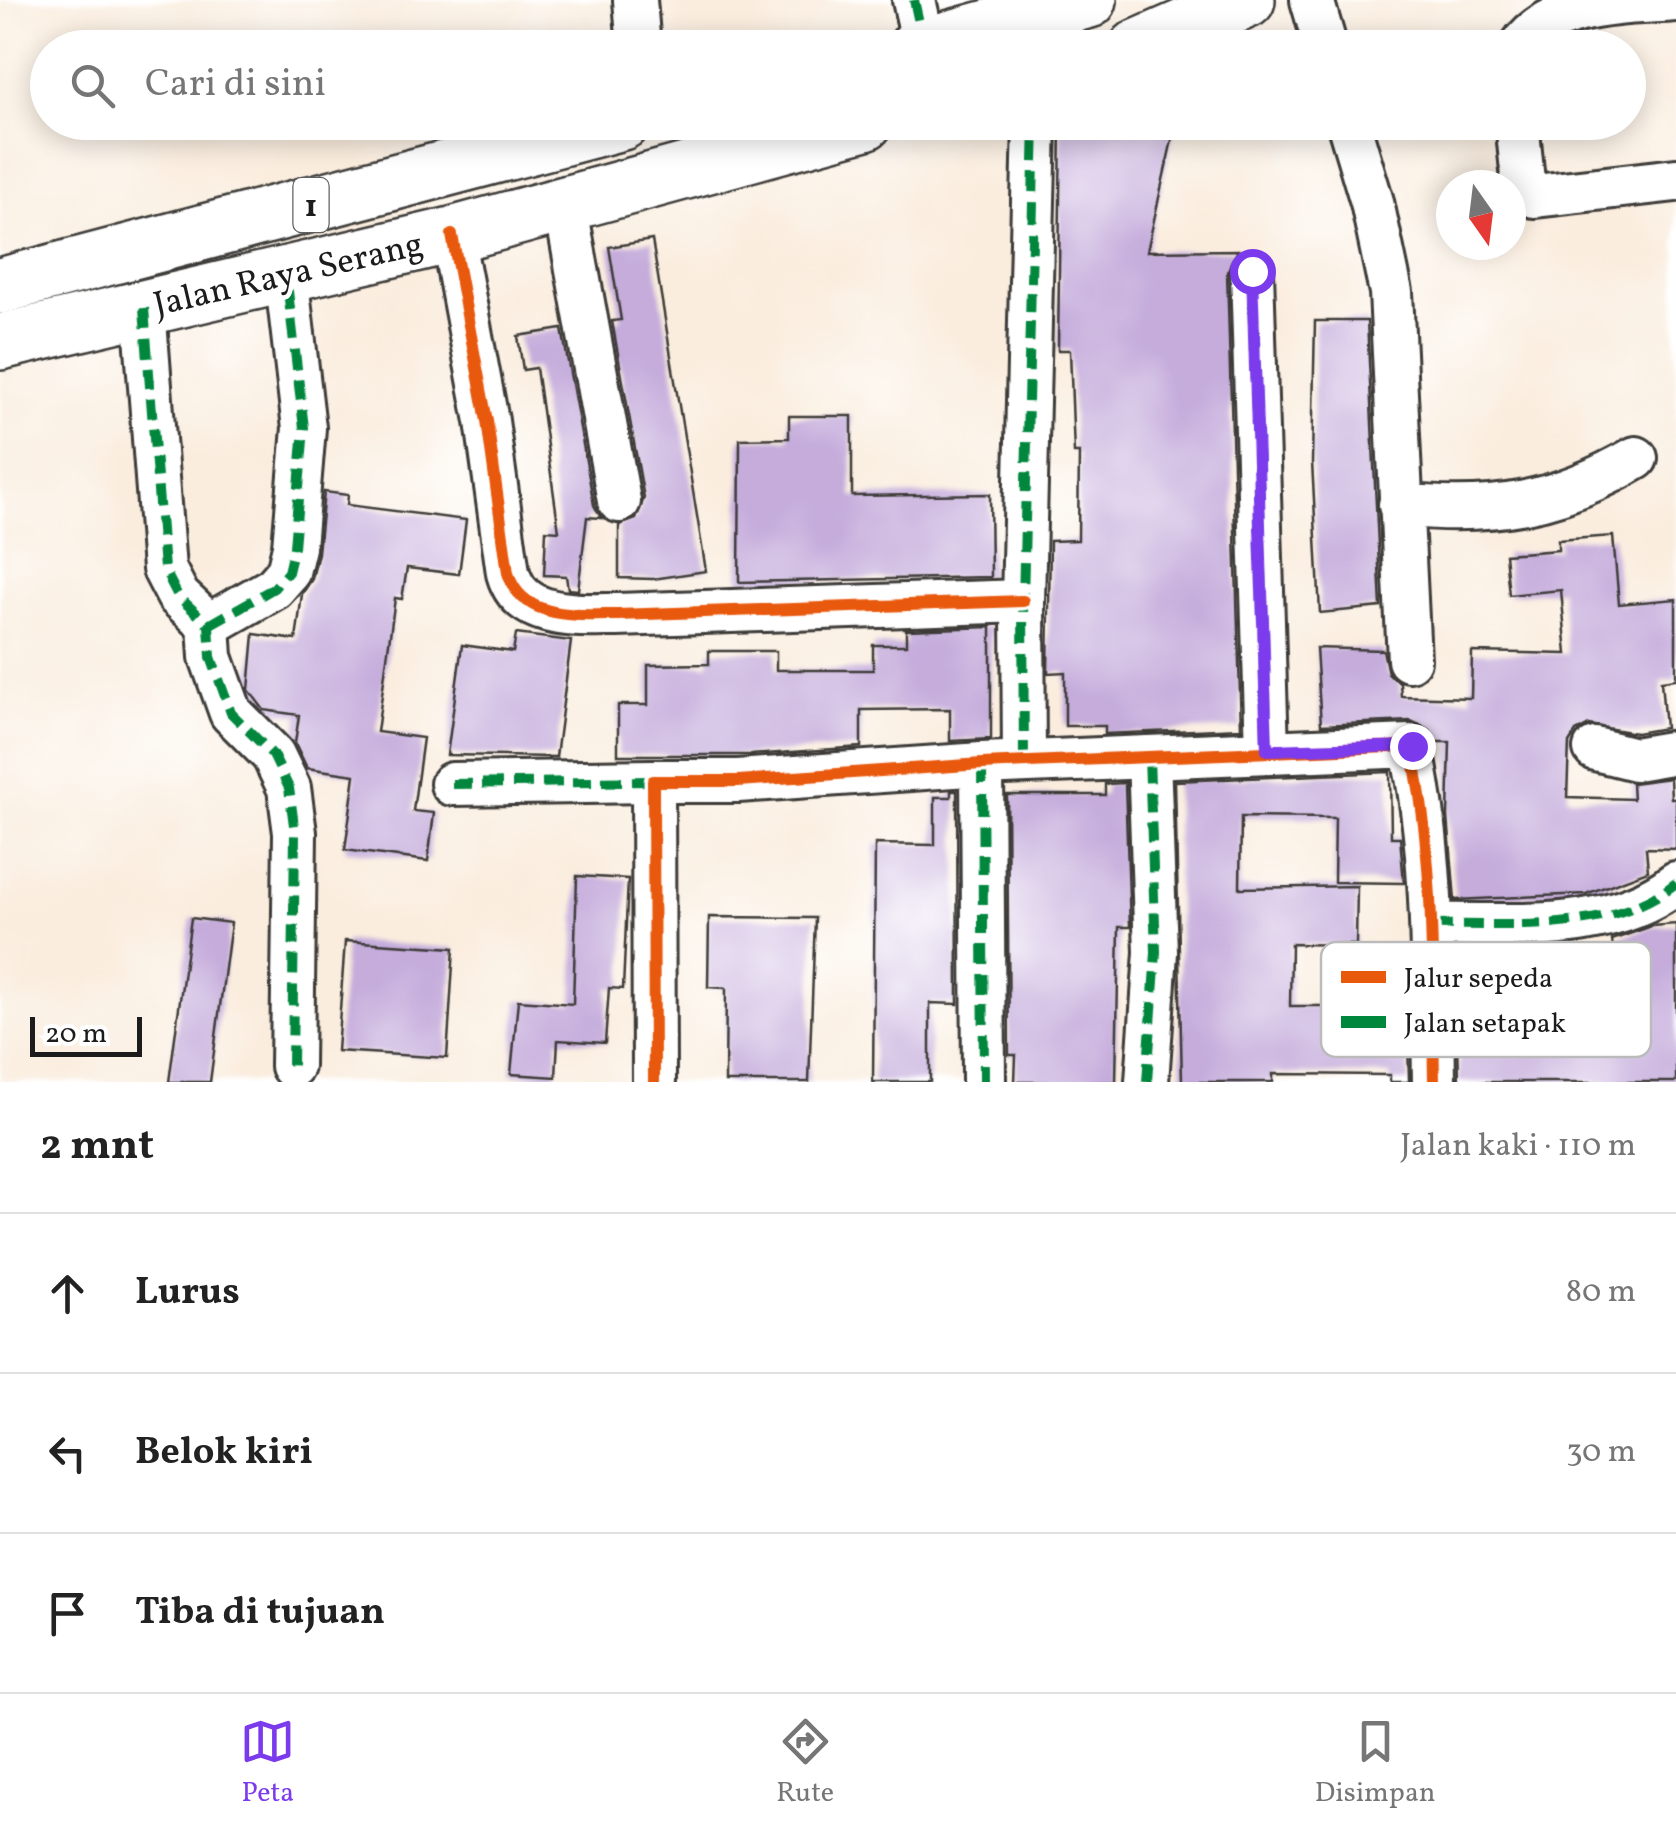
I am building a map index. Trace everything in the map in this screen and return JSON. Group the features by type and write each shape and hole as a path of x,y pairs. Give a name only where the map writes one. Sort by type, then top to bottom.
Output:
{"highway":[{"path":"924,30 1089,0"},
{"path":"1179,30 1248,0"},
{"name":"Jalan Raya Serang","path":"0,286 554,140"},
{"name":"Jalan Raya Serang","path":"0,342 452,235 798,140"}],"street":[{"path":"635,0 638,30"},
{"path":"1312,0 1321,30"},
{"path":"1533,30 1562,14 1676,0"},
{"path":"1024,762 1023,602 1035,140"},
{"path":"1353,140 1372,202 1391,292 1409,660"},
{"path":"1519,140 1524,182 1535,196 1676,180"},
{"path":"565,203 619,501"},
{"path":"452,235 487,421 508,573 513,591 535,608 572,615 617,615 1023,602"},
{"path":"1252,271 1267,750"},
{"path":"209,625 274,588 288,572 294,547 304,428 286,274"},
{"path":"144,308 164,569 178,596 209,625 211,657 231,713 273,755 289,788 295,852 292,1066"},
{"path":"1400,505 1531,503 1585,488 1636,458"},
{"path":"452,784 738,782 982,764 1412,746 1424,814 1432,942"},
{"path":"1595,749 1634,759 1676,752"},
{"path":"1147,1082 1156,952 1149,757"},
{"path":"982,764 984,1082"},
{"path":"653,782 654,1082"},
{"path":"1432,925 1558,922 1621,914 1646,905 1676,883"},
{"path":"1434,1057 1434,1082"}],"building":[{"path":"1061,140 1172,140 1147,251 1238,250 1227,272 1241,728 1105,734 1105,726 1065,726 1065,672 1048,673 1050,541 1078,540 1079,453 1074,453 1070,350 1058,350"},
{"path":"652,240 706,571 653,579 619,578 619,525 636,519 644,498 612,321 621,320 609,247"},
{"path":"1315,321 1367,321 1381,607 1320,613 1312,462"},
{"path":"562,329 594,505 601,518 587,517 578,590 568,589 566,576 544,575 546,530 559,531 536,368 523,370 518,336"},
{"path":"789,416 852,416 852,496 990,494 991,577 739,582 740,439 789,438"},
{"path":"324,492 348,495 347,505 466,520 459,574 407,568 402,599 395,598 377,732 423,738 413,811 434,813 428,861 345,850 355,775 307,768 295,743 299,715 264,710 249,690 254,634 296,640 302,594 312,579 318,553"},
{"path":"1613,536 1619,604 1676,599 1676,679 1661,681 1665,728 1636,733 1589,725 1576,732 1569,743 1567,797 1633,799 1632,783 1670,778 1671,798 1676,798 1676,849 1646,848 1648,871 1586,894 1455,900 1448,816 1450,742 1436,742 1430,730 1411,721 1321,725 1316,648 1383,650 1388,673 1400,683 1401,696 1471,698 1472,652 1567,654 1561,590 1509,595 1505,554 1558,550 1558,540"},
{"path":"991,627 991,739 950,741 950,709 861,710 861,747 750,755 618,755 618,705 648,705 648,665 709,664 709,651 776,651 776,670 873,670 873,645 906,645 906,630"},
{"path":"516,634 571,641 556,757 447,755 462,645 513,652"},
{"path":"1390,772 1391,837 1400,837 1404,883 1334,882 1335,818 1241,817 1240,888 1357,886 1356,942 1291,944 1290,1006 1321,1006 1321,1057 1408,1057 1409,1082 1390,1082 1390,1075 1273,1074 1273,1082 1182,1082 1175,781"},
{"path":"1125,783 1130,927 1119,927 1116,1082 1015,1082 1016,1055 1009,1055 1007,795 1105,795 1105,784"},
{"path":"951,791 957,791 958,1004 930,1003 930,1082 873,1082 875,844 935,845 935,797 951,797"},
{"path":"577,876 628,879 623,989 609,988 605,1043 558,1040 556,1077 511,1074 518,1000 573,1004"},
{"path":"709,917 815,918 809,1082 725,1082 726,988 708,987"},
{"path":"191,918 231,923 210,1082 169,1082"},
{"path":"1676,924 1676,1082 1459,1082 1458,1057 1651,1057 1651,942 1612,940 1652,926"},
{"path":"345,941 454,948 447,1058 337,1051"}],"marked path":[{"path":"914,0 921,30"},
{"path":"1024,762 1023,601 1035,140"},
{"path":"1252,271 1267,750"},
{"path":"209,625 274,588 288,572 294,547 304,428 286,274"},
{"path":"144,308 164,569 178,596 209,625 211,657 231,713 273,755 289,788 295,833 292,1066"},
{"path":"1147,1082 1156,952 1149,757"},
{"path":"982,764 984,1082"},
{"path":"452,784 653,781"},
{"path":"1432,925 1527,925 1590,919 1621,912 1676,883"}],"cycle path":[{"path":"452,235 487,421 508,573 525,599 552,612 601,615 1023,601"},
{"path":"654,1082 653,781 738,781 982,764 1411,746 1424,829 1431,942"},
{"path":"1434,1057 1434,1082"}],"route":[{"path":"1252,271 1267,750 1412,746"}]}
